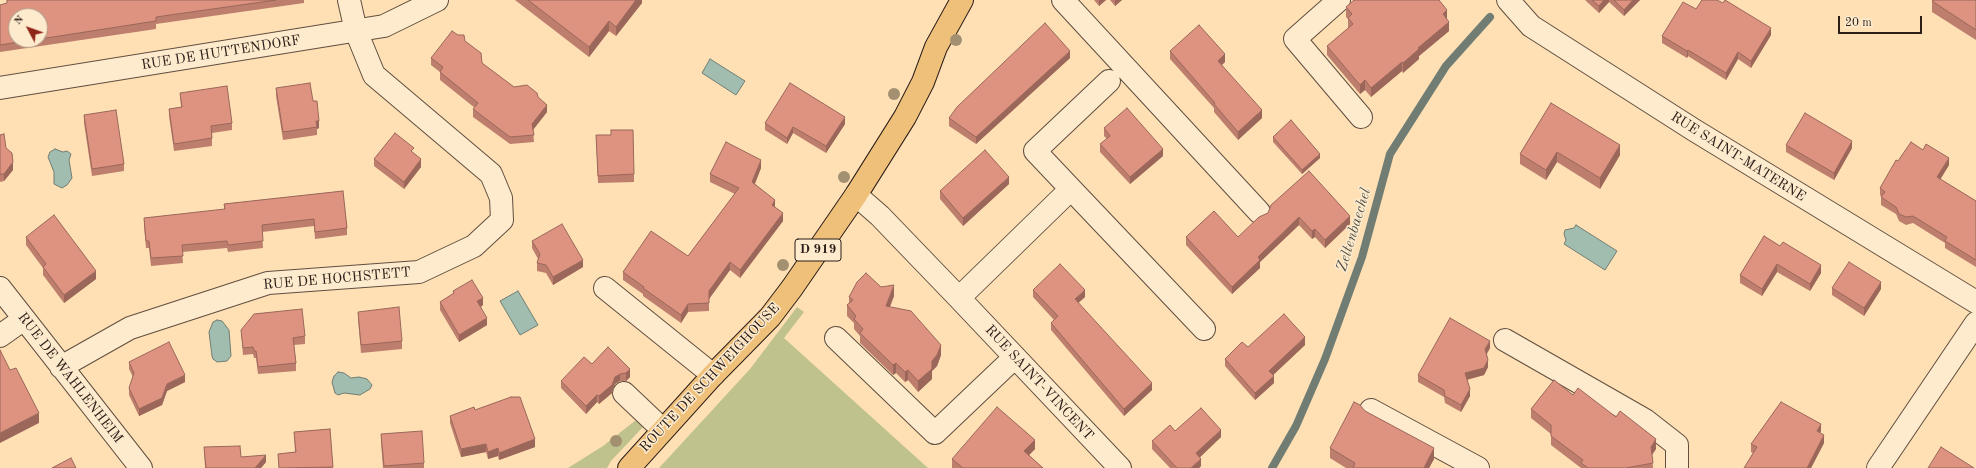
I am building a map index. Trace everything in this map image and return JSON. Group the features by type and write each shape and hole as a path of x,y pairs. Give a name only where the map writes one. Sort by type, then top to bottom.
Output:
{"main road":[{"name":"ROUTE DE SCHWEIGHOUSE","path":"629,468 662,429 770,318 856,195 916,98 936,47 962,0"}],"street":[{"name":"RUE DE HOCHSTETT","path":"61,367 130,328 268,283 419,272 474,246 502,220 501,198 491,174 374,75 356,31 349,0"},
{"name":"RUE DE HUTTENDORF","path":"0,88 384,26 437,0"},
{"path":"1063,0 1258,212"},
{"path":"1339,0 1296,39 1361,117"},
{"name":"RUE SAINT-MATERNE","path":"1508,0 1531,26 1694,130 1976,302"},
{"path":"1110,81 1035,151 1204,329"},
{"path":"959,298 1071,189"},
{"name":"RUE SAINT-VINCENT","path":"856,195 880,216 1120,468"},
{"name":"RUE DE WAHLENHEIM","path":"0,288 140,468"},
{"path":"605,288 713,375"},
{"path":"0,336 24,319"},
{"path":"1878,468 1976,323"},
{"path":"836,338 935,433 1015,357"},
{"path":"1505,340 1645,420 1677,445 1677,468"},
{"path":"624,393 662,429"},
{"path":"1370,410 1472,467"}],"green space":[{"path":"797,307 804,312 784,338 928,468 659,468 750,369"},
{"path":"636,420 643,427 611,461 607,468 568,468 603,446"}],"shaded area":[{"path":"710,59 745,81 736,95 702,73"},
{"path":"55,149 63,152 67,151 71,154 69,160 72,178 67,185 62,188 54,184 54,172 48,157 50,152"},
{"path":"1576,225 1617,251 1605,270 1564,244 1566,240 1564,234 1565,230 1574,228"},
{"path":"518,291 538,325 520,335 500,301"},
{"path":"217,320 222,321 229,330 231,356 227,361 217,362 212,356 209,332 213,322"},
{"path":"338,372 344,373 351,378 359,377 367,379 372,385 370,389 360,395 344,393 338,395 335,393 332,382 334,376"}],"building":[{"path":"7,0 276,0 156,17 156,21 48,38 48,8 8,8 8,44 0,45 0,5 7,3"},
{"path":"528,0 636,0 616,27 609,21 589,47"},
{"path":"1354,0 1439,0 1447,10 1443,14 1449,22 1418,48 1419,49 1403,63 1402,62 1371,88 1365,80 1360,85 1327,46 1353,24 1348,18 1352,14 1346,7"},
{"path":"1592,0 1604,0 1599,6"},
{"path":"1614,0 1633,0 1624,10"},
{"path":"1702,0 1717,0 1723,3 1725,0 1771,28 1751,61 1738,52 1726,73 1662,36 1683,2 1696,9"},
{"path":"1976,0 1976,30 1932,1"},
{"path":"1045,23 1070,51 976,137 949,118 957,107"},
{"path":"1199,25 1225,54 1218,61 1262,110 1238,132 1170,51"},
{"path":"452,31 458,35 464,35 465,41 481,53 482,63 514,87 527,85 537,93 538,97 547,105 532,124 534,135 510,137 473,109 478,103 440,72 443,67 431,58"},
{"path":"310,83 313,101 317,101 319,121 316,121 317,127 283,132 276,88"},
{"path":"790,83 845,117 826,146 793,127 787,138 765,123"},
{"path":"227,86 232,123 211,126 212,138 174,144 169,109 182,107 180,93"},
{"path":"1551,103 1620,145 1600,178 1557,152 1546,170 1520,154"},
{"path":"1127,108 1163,149 1130,177 1100,144 1110,136 1104,128"},
{"path":"116,110 124,164 92,169 84,115"},
{"path":"1805,113 1852,141 1834,173 1786,145"},
{"path":"1291,120 1320,154 1302,170 1273,137"},
{"path":"611,130 633,130 634,174 598,176 596,135 611,135"},
{"path":"395,133 414,148 411,151 421,159 404,182 374,159"},
{"path":"4,134 6,148 12,153 13,162 4,174 0,174 0,135"},
{"path":"726,142 761,160 752,182 775,200 772,205 783,213 740,270 730,262 709,291 709,303 688,304 681,315 623,272 651,231 688,256 739,188 710,174"},
{"path":"1911,142 1923,150 1926,144 1949,158 1937,177 1976,201 1976,260 1945,241 1947,237 1913,216 1906,217 1899,214 1896,207 1881,197 1885,192 1880,188 1896,160 1898,161"},
{"path":"985,150 1009,177 963,218 940,191"},
{"path":"1309,171 1350,216 1325,240 1315,229 1312,231 1299,217 1258,257 1260,260 1232,287 1186,237 1214,211 1238,237 1259,217 1268,213 1271,205"},
{"path":"343,191 347,228 315,232 314,219 262,225 263,241 228,245 227,241 182,245 183,256 151,258 149,241 146,241 144,218 225,209 224,204"},
{"path":"54,215 96,271 64,295 43,267 46,264 26,237"},
{"path":"562,224 583,260 553,277 546,265 537,263 540,254 532,241"},
{"path":"1764,236 1780,246 1783,242 1821,265 1810,284 1777,264 1762,289 1740,275"},
{"path":"1849,262 1881,282 1864,308 1832,288"},
{"path":"1060,264 1085,290 1075,299 1152,383 1124,409 1051,323 1058,316 1033,290"},
{"path":"866,273 881,287 894,285 886,306 911,311 941,345 937,355 932,361 932,369 918,381 908,370 905,372 896,363 893,365 860,333 863,329 854,319 856,316 847,305 853,300 849,297 857,282"},
{"path":"472,280 483,298 477,301 487,318 459,335 440,302 454,293 453,291"},
{"path":"399,307 402,341 361,345 358,312"},
{"path":"302,309 305,336 293,338 296,363 258,367 256,351 254,351 253,347 243,348 241,330 254,314"},
{"path":"1284,314 1305,337 1269,371 1274,376 1255,393 1225,359 1242,342 1248,347"},
{"path":"1450,318 1490,341 1485,349 1488,360 1484,368 1465,373 1470,389 1461,405 1445,396 1444,390 1418,375"},
{"path":"169,342 185,375 167,384 162,398 139,409 129,388 134,373 129,362"},
{"path":"608,347 630,369 626,373 615,377 612,385 599,396 597,395 586,406 561,381 584,357 592,364"},
{"path":"0,350 10,370 16,368 39,413 0,433"},
{"path":"1554,380 1573,395 1578,388 1616,417 1620,411 1656,439 1651,447 1653,463 1626,468 1588,468 1581,463 1583,460 1551,436 1551,425 1531,409"},
{"path":"511,397 520,397 535,439 499,453 498,448 488,452 486,444 461,449 450,416 474,407 475,410"},
{"path":"1354,402 1360,405 1365,411 1434,448 1424,468 1353,468 1355,463 1330,448"},
{"path":"1781,402 1821,424 1817,431 1824,435 1807,468 1744,468 1757,447 1751,444"},
{"path":"997,407 1035,440 1024,451 1043,468 963,468 952,459"},
{"path":"1201,408 1221,430 1196,453 1201,459 1191,468 1177,468 1152,441 1170,425 1175,431"},
{"path":"330,429 333,467 279,468 278,454 296,452 294,432"},
{"path":"422,431 424,463 384,466 381,434"},
{"path":"240,446 241,457 266,455 255,468 206,468 204,447"},
{"path":"1941,447 1974,468 1928,468"},
{"path":"71,458 76,468 52,468"}],"waterway":[{"name":"Zeltenbaechel","path":"1272,468 1296,426 1325,359 1362,257 1390,154 1446,66 1490,17"}]}
